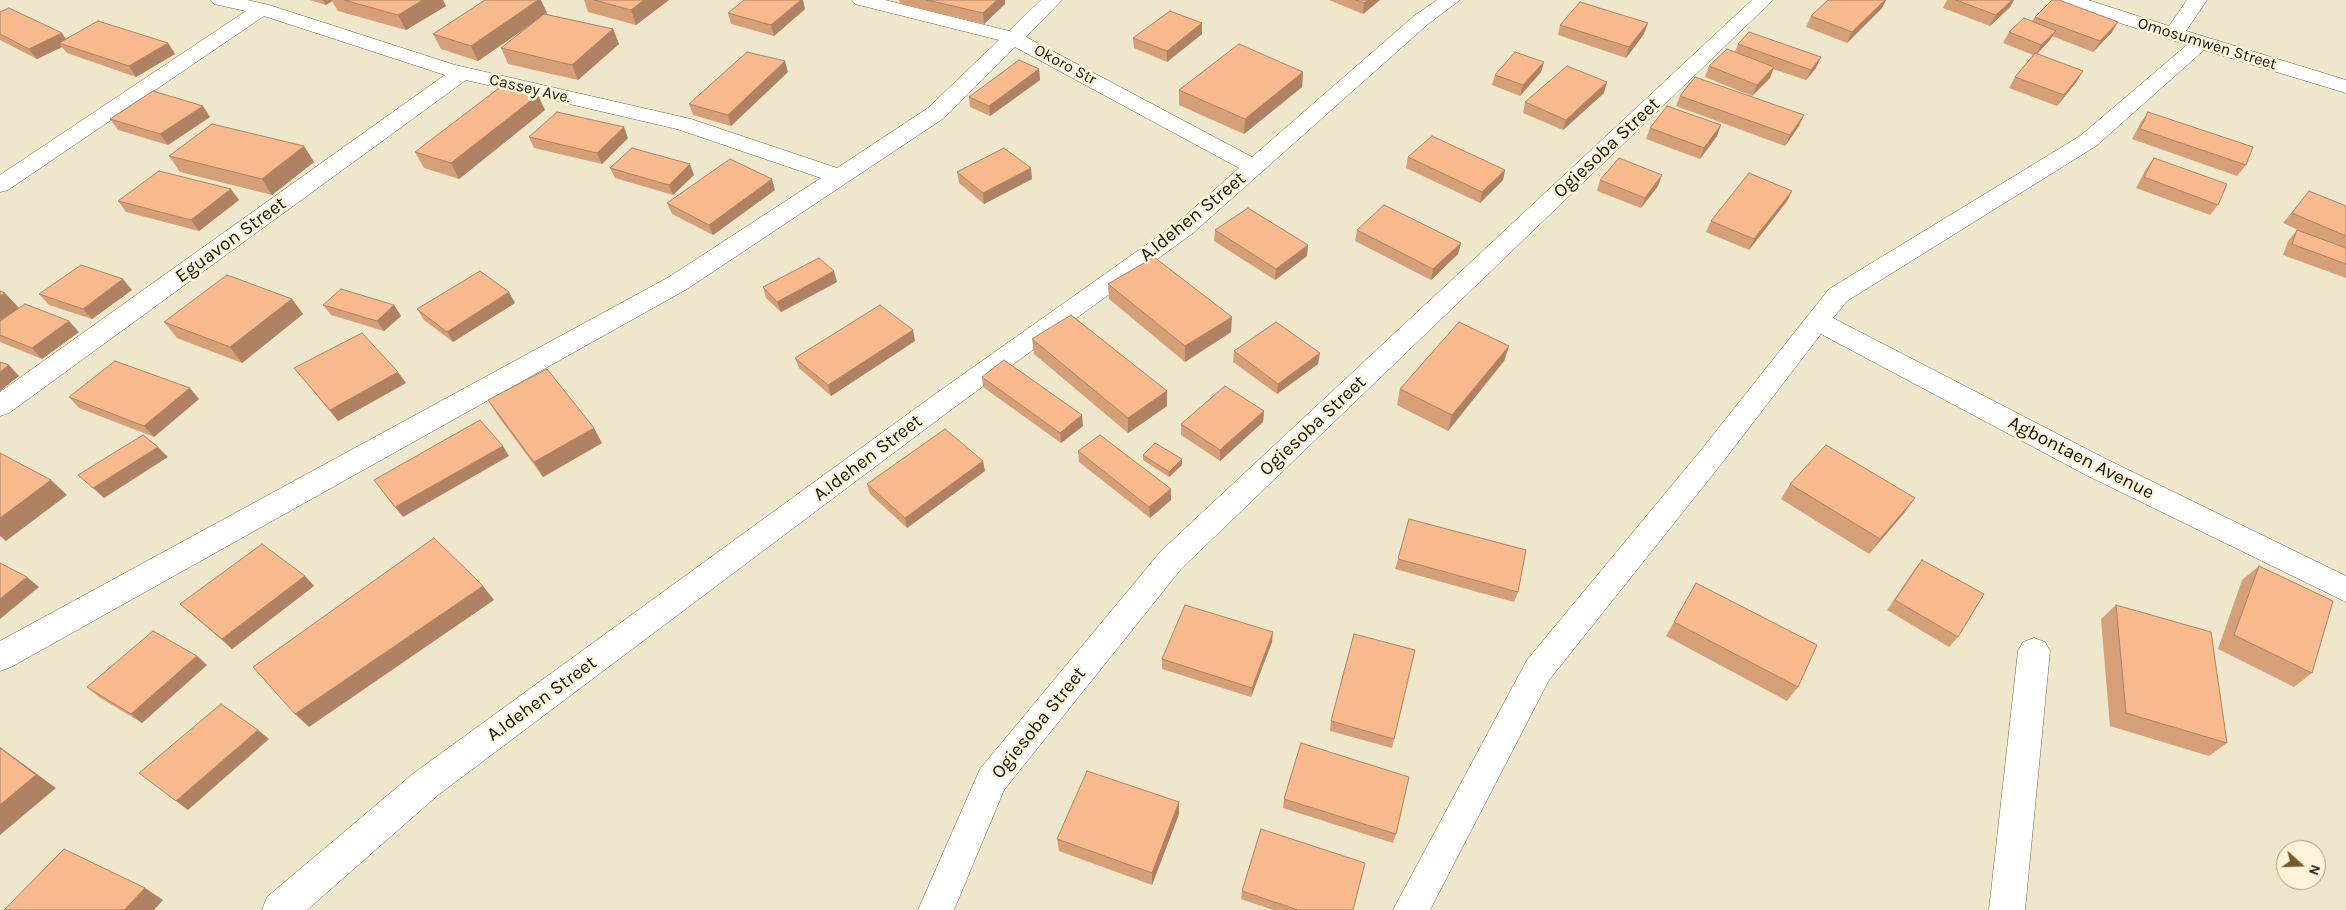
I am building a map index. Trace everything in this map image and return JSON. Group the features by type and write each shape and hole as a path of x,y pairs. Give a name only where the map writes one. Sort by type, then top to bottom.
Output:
{"street":[{"name":"Cassey Ave.","path":"221,0 262,10 462,73 684,124 840,177"},
{"name":"Okoro Str","path":"862,0 1013,38 1254,167"},
{"path":"0,657 678,283 936,113 1052,0"},
{"name":"A.Idehen Street","path":"280,910 426,784 935,408 1185,228 1421,20 1450,0"},
{"name":"Ogiesoba Street","path":"936,910 992,780 1171,560 1763,0"},
{"name":"Omosumwen Street","path":"2069,0 2346,87"},
{"path":"2174,34 2196,0"},
{"path":"0,186 262,10"},
{"path":"1411,910 1538,670 1838,296 2088,141 2201,43"},
{"name":"Eguavon Street","path":"0,406 462,73"},
{"name":"Agbontaen Avenue","path":"1818,321 2096,467 2346,590"},
{"path":"2008,910 2034,651"}],"building":[{"path":"344,0 423,0 398,15"},
{"path":"485,0 538,0 471,46 433,34"},
{"path":"594,0 644,0 631,10"},
{"path":"744,0 801,0 771,25 728,13"},
{"path":"927,0 997,0 983,13"},
{"path":"1356,0 1368,0 1364,3"},
{"path":"1828,0 1885,0 1852,32 1811,16"},
{"path":"1956,0 2012,0 1996,15"},
{"path":"2052,0 2059,0 2118,22 2100,41 2035,17"},
{"path":"1580,2 1648,23 1629,47 1560,25"},
{"path":"9,8 62,33 29,49 0,34 0,12"},
{"path":"1170,11 1202,23 1167,51 1133,38"},
{"path":"544,14 613,29 572,65 501,48"},
{"path":"2024,18 2056,31 2041,45 2009,32"},
{"path":"98,21 168,43 129,66 59,43"},
{"path":"1749,32 1821,57 1811,70 1738,44"},
{"path":"1239,44 1303,72 1245,119 1179,90"},
{"path":"1727,49 1774,67 1757,85 1709,66"},
{"path":"747,52 785,61 728,115 689,104"},
{"path":"1515,52 1544,62 1523,85 1495,75"},
{"path":"2035,53 2083,71 2064,95 2015,77"},
{"path":"1019,60 1039,69 989,106 969,97"},
{"path":"1567,66 1607,82 1566,120 1525,102"},
{"path":"1695,77 1804,115 1790,135 1680,96"},
{"path":"503,85 538,95 451,163 415,152"},
{"path":"153,91 203,106 160,134 110,119"},
{"path":"1667,106 1721,125 1704,148 1650,128"},
{"path":"557,112 624,127 597,153 529,137"},
{"path":"2148,112 2253,147 2246,165 2140,129"},
{"path":"212,124 304,146 262,179 169,156"},
{"path":"1432,136 1505,170 1482,192 1408,157"},
{"path":"632,148 690,164 669,185 610,168"},
{"path":"1004,148 1031,168 983,193 957,172"},
{"path":"1619,158 1662,175 1645,198 1600,180"},
{"path":"2154,158 2227,184 2218,205 2144,177"},
{"path":"730,159 772,179 709,225 667,203"},
{"path":"159,171 231,189 191,220 118,201"},
{"path":"1749,173 1792,191 1754,239 1711,221"},
{"path":"2309,191 2346,206 2346,236 2292,213"},
{"path":"1384,205 1461,243 1433,269 1357,230"},
{"path":"1248,208 1308,245 1276,269 1215,230"},
{"path":"2297,230 2346,248 2346,264 2292,244"},
{"path":"1154,257 1232,317 1185,346 1108,284"},
{"path":"819,258 834,271 777,302 763,287"},
{"path":"81,265 123,279 83,309 39,294"},
{"path":"480,271 509,292 447,332 417,309"},
{"path":"227,275 292,299 230,347 164,322"},
{"path":"341,289 394,305 377,321 323,305"},
{"path":"25,304 69,321 32,348 0,335 0,321"},
{"path":"880,305 913,330 828,385 795,358"},
{"path":"1071,315 1167,391 1128,418 1032,339"},
{"path":"1276,322 1320,353 1278,384 1234,351"},
{"path":"1459,322 1509,346 1452,415 1400,389"},
{"path":"362,333 398,372 330,410 294,368"},
{"path":"1004,360 1082,415 1060,433 982,377"},
{"path":"115,361 190,388 144,426 69,397"},
{"path":"0,362 9,365 0,372"},
{"path":"547,369 594,428 534,462 488,400"},
{"path":"1225,386 1264,411 1220,450 1181,424"},
{"path":"480,420 503,446 395,507 374,480"},
{"path":"945,429 983,461 905,518 867,484"},
{"path":"143,435 158,447 93,488 78,475"},
{"path":"1100,435 1171,489 1149,507 1078,451"},
{"path":"1155,443 1182,459 1169,472 1143,455"},
{"path":"1826,445 1915,498 1880,539 1790,484"},
{"path":"0,453 51,480 0,518"},
{"path":"1409,519 1526,550 1518,592 1398,559"},
{"path":"434,538 483,586 295,714 253,667"},
{"path":"262,544 305,576 222,639 180,604"},
{"path":"1922,560 1984,594 1958,637 1895,600"},
{"path":"0,563 27,577 0,599"},
{"path":"2259,566 2333,601 2312,673 2234,635"},
{"path":"1696,583 1817,645 1798,687 1674,622"},
{"path":"1185,605 1273,632 1252,688 1162,659"},
{"path":"2116,605 2211,632 2227,743 2126,713"},
{"path":"153,631 197,656 131,714 87,687"},
{"path":"1354,634 1415,650 1394,739 1331,721"},
{"path":"221,704 258,730 176,801 139,773"},
{"path":"1301,743 1409,777 1396,834 1284,799"},
{"path":"0,748 36,775 0,805"},
{"path":"1087,771 1179,802 1152,873 1057,839"},
{"path":"1261,829 1365,863 1353,910 1298,910 1242,891"},
{"path":"64,849 145,888 124,910 4,910"}]}
